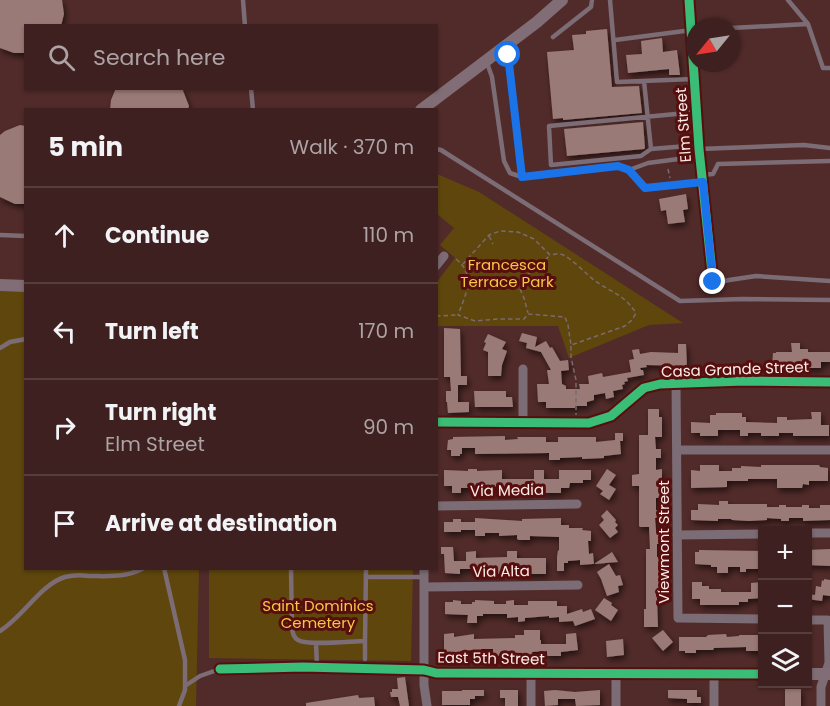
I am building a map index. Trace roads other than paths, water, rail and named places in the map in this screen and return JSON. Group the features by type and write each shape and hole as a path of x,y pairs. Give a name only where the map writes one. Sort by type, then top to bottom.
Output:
{"street":[{"path":"424,108 562,0"},
{"name":"Elm Street","path":"689,0 691,18"},
{"name":"Elm Street","path":"694,72 713,282"},
{"path":"438,264 444,256"},
{"path":"0,285 24,286"},
{"path":"523,369 523,422"},
{"name":"Casa Grande Street","path":"438,422 589,423 611,416 645,388 660,384 830,381"},
{"name":"Viewmont Street","path":"676,383 678,618 758,619"},
{"path":"677,450 830,450"},
{"name":"Via Media","path":"438,506 577,504"},
{"path":"812,533 830,533"},
{"path":"677,535 758,534"},
{"path":"424,573 424,685 427,706"},
{"name":"Via Alta","path":"424,587 578,585"},
{"path":"812,620 828,620 828,674 820,687 820,706"},
{"name":"East 5th Street","path":"220,669 317,667 424,670 436,673 758,674"},
{"path":"714,673 714,706"},
{"path":"531,674 531,706"},
{"path":"616,674 616,706"},
{"path":"812,674 828,674"}],"lane":[{"path":"243,0 245,24"},
{"path":"553,37 591,7 592,0"},
{"path":"610,0 617,82 694,79"},
{"path":"788,0 808,24 823,68 830,68"},
{"path":"740,28 808,24"},
{"path":"615,40 686,31"},
{"path":"503,48 508,55 522,177"},
{"path":"486,61 492,77 504,161 510,173 522,177 618,166 629,170 645,188 702,178 712,174 718,164 830,161"},
{"path":"644,81 651,149"},
{"path":"251,90 253,108"},
{"path":"697,112 549,126 551,165 641,156 651,149 804,145 830,148"},
{"path":"438,149 680,301 830,300"},
{"path":"629,170 648,163 686,158"},
{"path":"0,235 24,236"},
{"path":"713,282 756,276 830,281"},
{"path":"0,348 10,342 24,339"},
{"path":"0,631 19,616 47,587 64,577 74,575 124,576 139,570"},
{"path":"164,570 185,660 185,687 179,706"},
{"path":"291,570 294,637 300,642 316,643 365,641"},
{"path":"365,658 366,570"},
{"path":"366,577 424,573"},
{"path":"316,643 317,667"},
{"path":"185,687 200,676 220,669"}],"park label":[{"name":"Francesca Terrace Park","path":"507,272"},
{"name":"Saint Dominics Cemetery","path":"318,614"}]}
